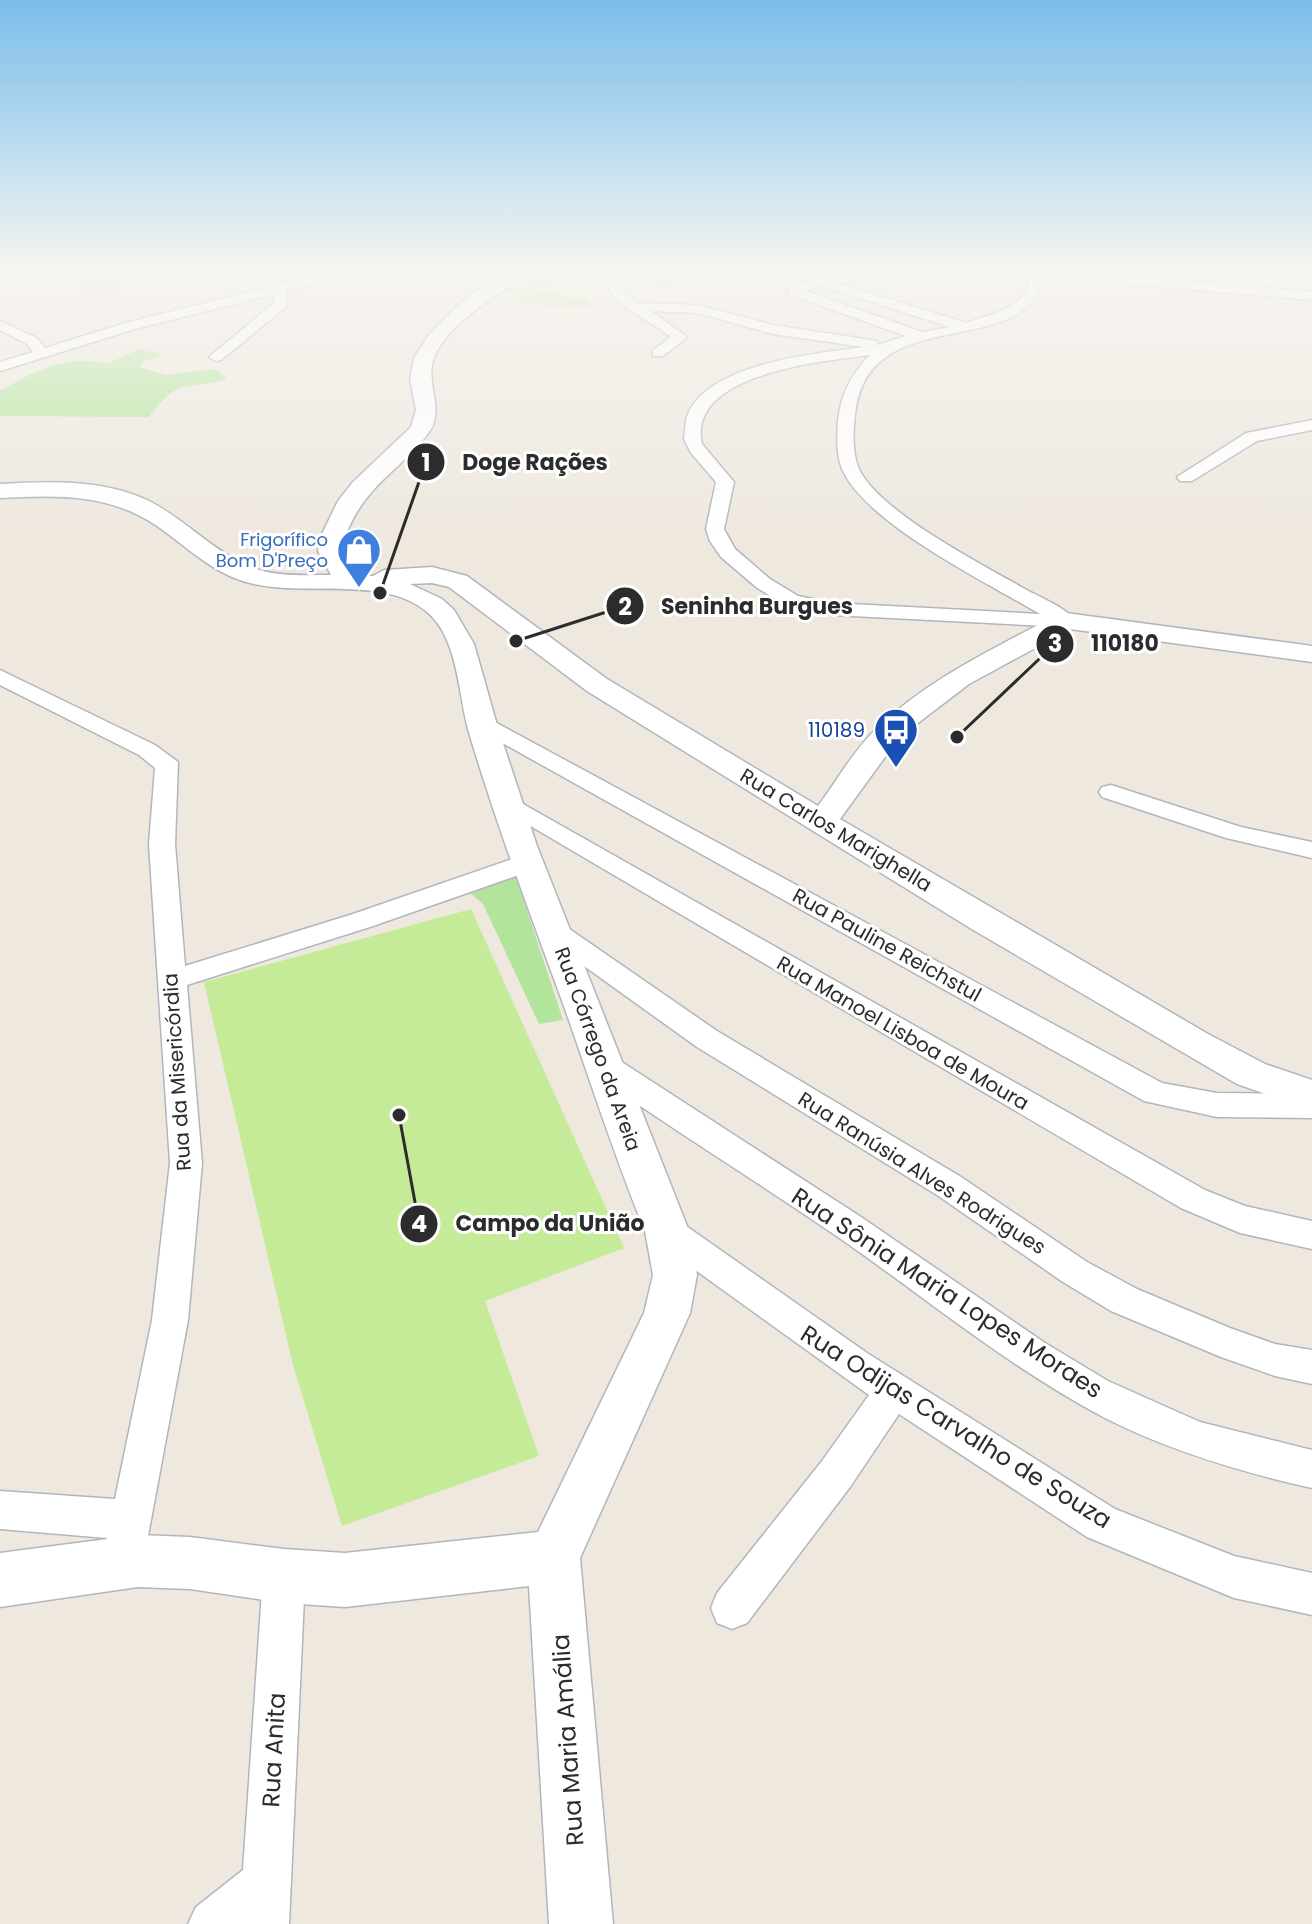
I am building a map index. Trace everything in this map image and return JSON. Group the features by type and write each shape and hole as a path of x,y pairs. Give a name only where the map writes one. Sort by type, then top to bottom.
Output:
{"street":[{"path":"0,367 28,357"},
{"path":"357,582 330,551 332,538 350,501 361,487 421,429 426,410 420,379 425,357"},
{"path":"836,357 773,368 725,384 702,401 694,420 692,439 695,449 718,469 725,482 715,529 719,541 728,553 778,594 810,606 915,615 1066,621 1312,654"},
{"path":"877,357 863,370 849,403 846,432 852,474 888,510 918,532 1066,621"},
{"path":"1186,477 1252,437 1312,425"},
{"path":"0,491 63,490 115,497 154,513 213,557 245,574 293,580 357,582"},
{"name":"Rua Carlos Marighella","path":"357,582 421,574 458,581 590,681 822,822 1194,1044 1251,1074 1312,1095"},
{"name":"Rua Córrego da Areia","path":"357,582 420,598 442,612 464,653 480,721 527,863 667,1231 675,1275 667,1313 554,1557"},
{"path":"822,822 882,740 923,704 972,671 1066,621"},
{"name":"Rua da Misericórdia","path":"0,677 166,762 162,844 186,1163 170,1320 127,1542"},
{"name":"Rua Pauline Reichstul","path":"480,721 1155,1093 1217,1105 1312,1106"},
{"path":"1111,792 1235,833 1312,850"},
{"name":"Rua Manoel Lisboa de Moura","path":"507,802 1193,1199 1240,1219 1312,1235"},
{"path":"171,980 363,920 527,863"},
{"name":"Rua Ranúsia Alves Rodrigues","path":"555,932 707,1039 949,1186 1075,1272 1124,1300 1221,1341 1275,1360 1312,1367"},
{"name":"Rua Sônia Maria Lopes Moraes","path":"606,1067 678,1119 848,1226 1045,1363 1097,1395 1204,1439 1312,1469"},
{"name":"Rua Odijas Carvalho de Souza","path":"667,1231 761,1301 893,1391 1101,1523 1234,1577 1312,1594"},
{"path":"732,1608 836,1474 893,1391"},
{"path":"0,1510 127,1542 190,1563 284,1576 345,1580 554,1557"},
{"path":"0,1580 127,1542"},
{"name":"Rua Maria Amália","path":"554,1557 581,1924"},
{"name":"Rua Anita","path":"266,1903 284,1576"},
{"path":"213,1924 266,1903"}],"green space":[{"path":"122,357 158,357 143,362 140,367 166,375 215,369 227,379 176,390 149,417 0,416 0,391 26,377 65,362 107,364"},
{"path":"516,877 563,1020 539,1024 483,904 468,891"},
{"path":"471,909 624,1248 485,1301 539,1456 342,1526 293,1365 204,982"}],"place":[{"name":"Frigorífico Bom D'Preço","path":"359,589"},
{"name":"Doge Rações","path":"380,593"},
{"name":"Seninha Burgues","path":"516,641"},
{"name":"110180","path":"957,737"},
{"name":"110189","path":"896,769"},
{"name":"Campo da União","path":"399,1115"}]}
